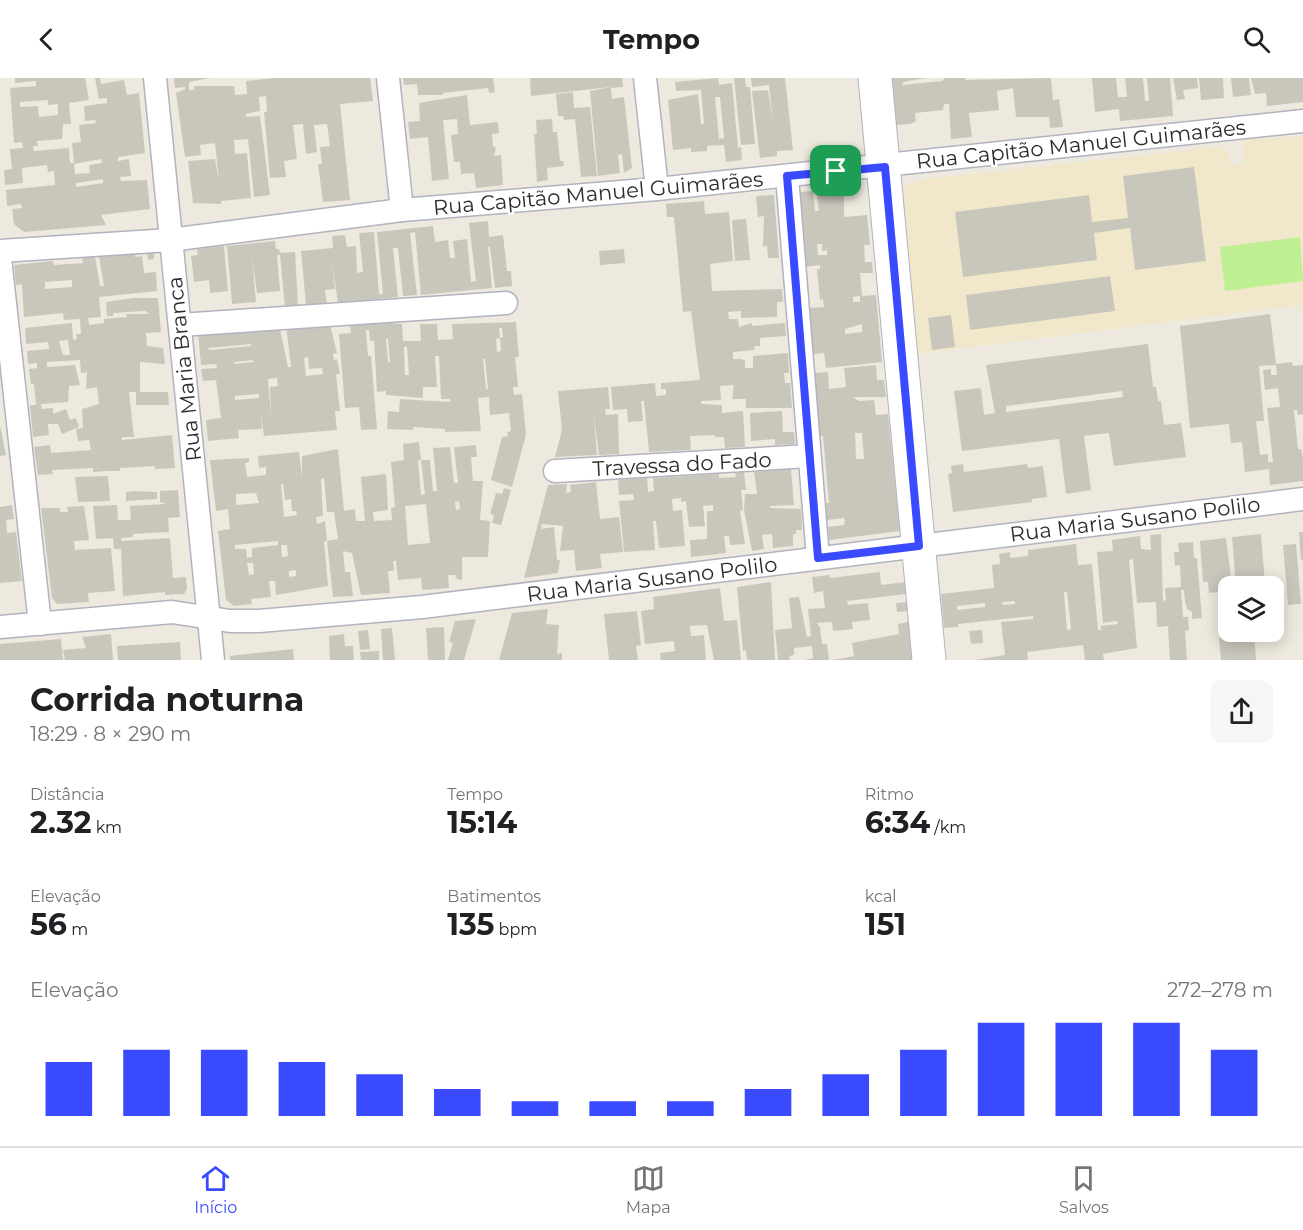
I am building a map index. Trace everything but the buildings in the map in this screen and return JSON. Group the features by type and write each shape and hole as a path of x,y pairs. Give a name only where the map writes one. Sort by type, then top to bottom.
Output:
{"street":[{"name":"Rua Maria Branca","path":"155,78 213,660"},
{"path":"388,78 402,210"},
{"path":"645,78 657,189"},
{"path":"875,78 929,660"},
{"name":"Rua Capitão Manuel Guimarães","path":"0,251 170,240 402,210 885,167 1303,121"},
{"path":"787,176 818,558"},
{"path":"0,258 40,624"},
{"path":"180,325 506,303"},
{"name":"Travessa do Fado","path":"555,471 809,456"},
{"name":"Rua Maria Susano Polilo","path":"0,627 172,612 260,621 422,607 1303,499"}],"shaded area":[{"path":"1303,136 1303,305 917,354 901,187 920,180 1226,146 1230,164 1243,164 1244,140"}],"green space":[{"path":"1300,237 1303,281 1225,291 1220,247"}],"route":[{"path":"885,167 919,546 818,558 787,176 836,171 885,167"}]}
